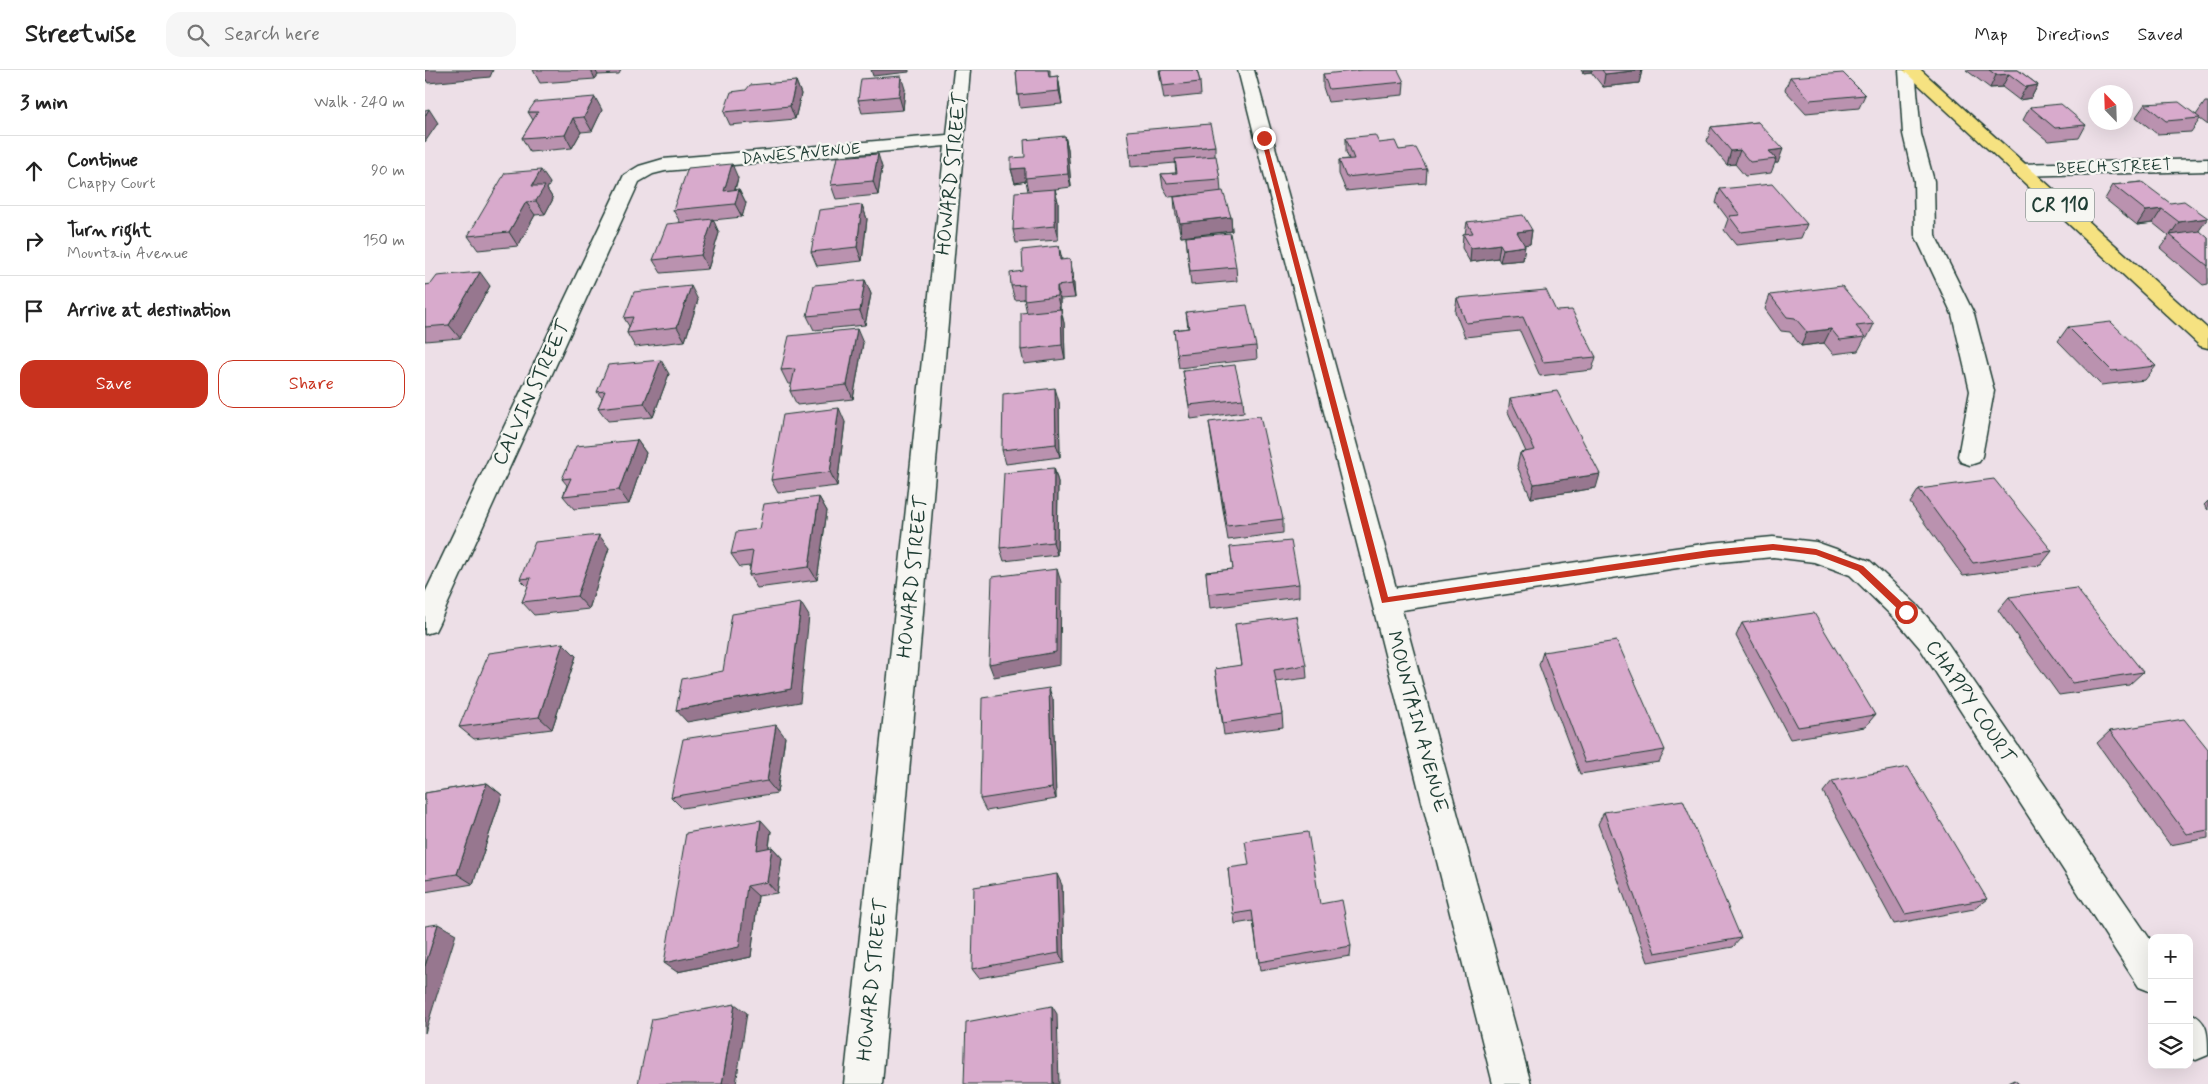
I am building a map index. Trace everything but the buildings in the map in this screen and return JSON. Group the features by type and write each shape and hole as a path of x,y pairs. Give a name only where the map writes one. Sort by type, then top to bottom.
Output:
{"main road":[{"name":"CR 110","path":"1911,70 2208,341"}],"street":[{"name":"HOWARD STREET","path":"863,1084 963,70"},
{"name":"MOUNTAIN AVENUE","path":"1246,70 1512,1084"},
{"path":"1907,70 1912,134 1924,180 1925,235 1963,314 1983,390 1971,456"},
{"name":"DAWES AVENUE","path":"646,170 663,165 955,140"},
{"name":"BEECH STREET","path":"2021,170 2208,165"},
{"name":"CALVIN STREET","path":"425,623 631,179 646,170"},
{"name":"CHAPPY COURT","path":"1385,601 1710,554 1773,547 1816,552 1860,568 1906,612 1929,640 2148,968"}],"route":[{"path":"1264,138 1385,601 1710,554 1773,547 1816,552 1860,568 1906,612"}]}
